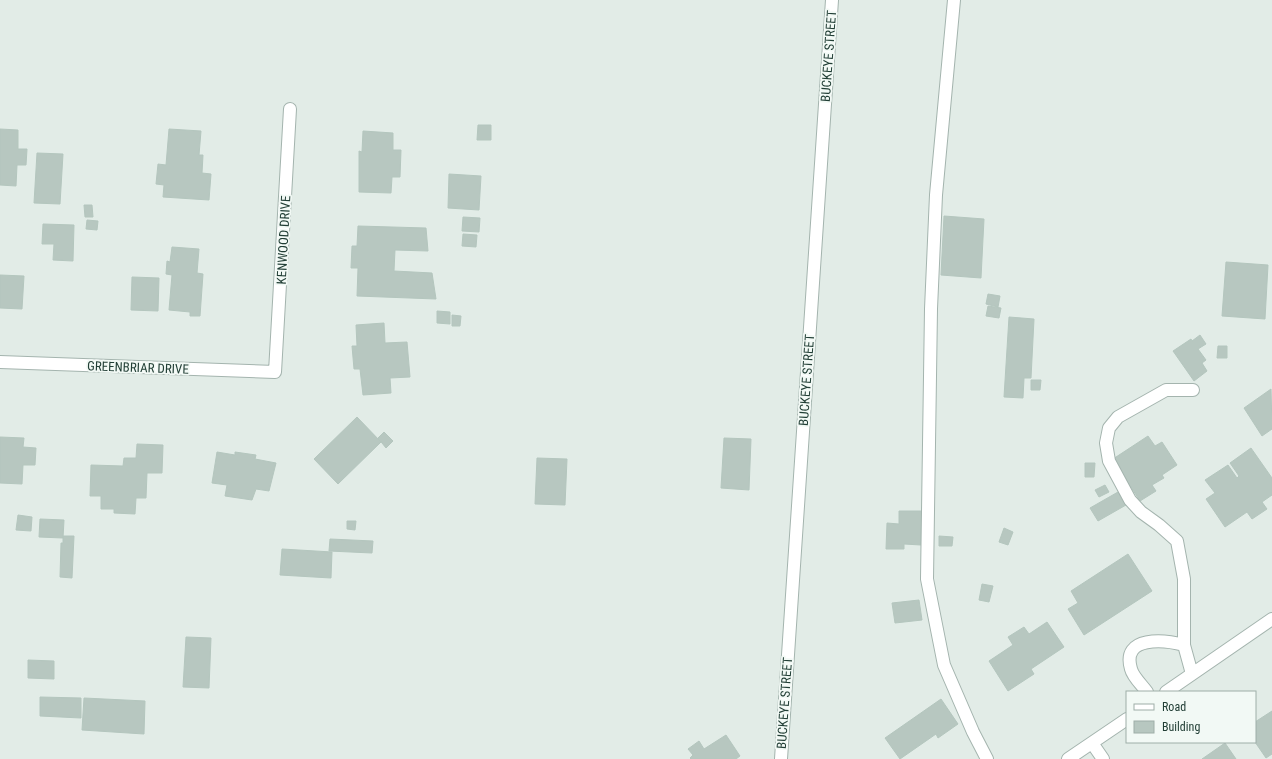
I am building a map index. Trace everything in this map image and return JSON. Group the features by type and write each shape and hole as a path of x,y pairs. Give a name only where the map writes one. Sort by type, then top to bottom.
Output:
{"street":[{"name":"BUCKEYE STREET","path":"781,759 832,0"},
{"path":"954,0 936,195 930,341 927,579 944,665 973,732 987,759"},
{"name":"KENWOOD DRIVE","path":"275,372 290,109"},
{"name":"GREENBRIAR DRIVE","path":"0,362 275,372"},
{"path":"1192,674 1184,645 1184,579 1177,541 1130,500 1109,460 1106,443 1109,428 1118,417 1166,390 1193,390"},
{"path":"1167,691 1272,619"},
{"path":"1145,691 1131,670 1130,659 1132,650 1149,641 1161,640 1184,645"},
{"path":"1068,759 1126,720"},
{"path":"1092,743 1103,759"}],"building":[{"path":"478,125 491,125 491,140 477,140"},
{"path":"0,129 18,130 18,149 27,149 26,165 17,165 16,186 0,185"},
{"path":"169,129 201,131 199,155 203,155 202,173 211,174 209,200 163,197 164,185 156,184 158,164 166,165"},
{"path":"363,131 393,133 393,150 401,150 400,177 392,177 391,193 359,192 359,151 362,152"},
{"path":"37,153 63,154 60,204 34,203"},
{"path":"449,174 481,176 479,210 448,208"},
{"path":"84,205 92,205 93,217 85,217"},
{"path":"944,216 984,219 981,278 941,275"},
{"path":"463,217 480,218 479,232 462,231"},
{"path":"87,220 98,221 97,230 86,229"},
{"path":"43,224 74,225 73,261 53,260 54,244 42,244"},
{"path":"358,226 426,228 428,251 395,250 394,271 432,273 436,299 357,296 358,268 351,268 352,246 357,246"},
{"path":"463,234 477,235 476,247 462,246"},
{"path":"172,247 199,249 197,273 203,274 200,316 190,316 190,312 169,310 172,275 166,274 167,261 170,262"},
{"path":"1226,262 1268,265 1265,319 1222,316"},
{"path":"0,275 24,276 22,309 0,308"},
{"path":"132,277 159,278 158,311 131,310"},
{"path":"988,294 1000,296 998,307 986,304"},
{"path":"988,306 1001,308 999,318 986,316"},
{"path":"437,311 450,312 450,324 437,323"},
{"path":"452,315 461,316 460,326 452,326"},
{"path":"1009,317 1034,319 1031,378 1024,378 1023,398 1004,397"},
{"path":"384,323 385,343 407,342 410,377 390,378 391,393 363,395 360,369 354,369 352,346 357,346 356,325"},
{"path":"1200,335 1206,344 1198,349 1206,360 1202,363 1207,371 1194,381 1173,351"},
{"path":"1218,346 1227,346 1227,358 1217,358"},
{"path":"1031,380 1041,380 1040,390 1031,390"},
{"path":"1271,389 1272,429 1262,436 1244,408"},
{"path":"357,417 381,442 338,484 314,459"},
{"path":"384,432 393,441 386,448 378,438"},
{"path":"1148,436 1155,446 1162,442 1177,465 1162,475 1164,478 1152,485 1156,491 1140,501 1113,459"},
{"path":"0,437 24,438 23,447 36,448 35,465 23,465 22,484 0,483"},
{"path":"724,438 751,439 749,490 721,488"},
{"path":"137,444 163,445 162,473 147,473 146,498 136,498 135,514 114,513 114,509 101,509 101,496 90,496 91,465 123,466 124,458 136,458"},
{"path":"1251,448 1272,478 1272,495 1262,502 1267,509 1252,519 1247,512 1225,527 1206,499 1215,493 1205,480 1228,465 1237,478 1239,476 1230,463"},
{"path":"217,452 235,455 235,452 256,455 255,459 276,463 269,491 256,489 252,500 225,496 227,485 212,483"},
{"path":"537,458 567,459 565,505 535,504"},
{"path":"1085,463 1095,463 1094,477 1085,477"},
{"path":"1105,485 1109,492 1099,497 1095,490"},
{"path":"1118,492 1126,505 1098,521 1090,508"},
{"path":"899,511 922,511 921,545 904,544 904,549 886,549 887,523 899,524"},
{"path":"18,515 32,517 31,531 16,530"},
{"path":"40,519 64,520 63,538 39,537"},
{"path":"347,521 356,521 355,530 347,529"},
{"path":"1004,528 1013,532 1008,545 999,542"},
{"path":"63,536 74,536 72,578 60,577 61,543 63,543"},
{"path":"939,536 953,537 952,546 939,546"},
{"path":"330,539 373,541 372,553 329,551"},
{"path":"282,549 332,552 331,578 280,575"},
{"path":"1128,554 1152,591 1084,635 1068,609 1078,603 1071,591"},
{"path":"982,584 993,586 989,602 979,600"},
{"path":"919,600 922,620 895,623 892,603"},
{"path":"1047,622 1064,647 1031,669 1034,674 1008,691 989,661 1013,645 1008,637 1024,627 1029,634"},
{"path":"186,637 211,638 209,688 183,687"},
{"path":"28,660 54,661 54,679 28,678"},
{"path":"40,697 81,698 81,718 40,716"},
{"path":"84,698 145,701 144,734 82,730"},
{"path":"941,699 958,724 938,738 936,734 900,759 885,738"},
{"path":"1272,711 1272,754 1266,758 1256,743 1256,721"},
{"path":"726,735 740,756 736,759 690,758 693,755 688,749 699,741 704,749"},
{"path":"1225,743 1236,759 1202,759"}]}
